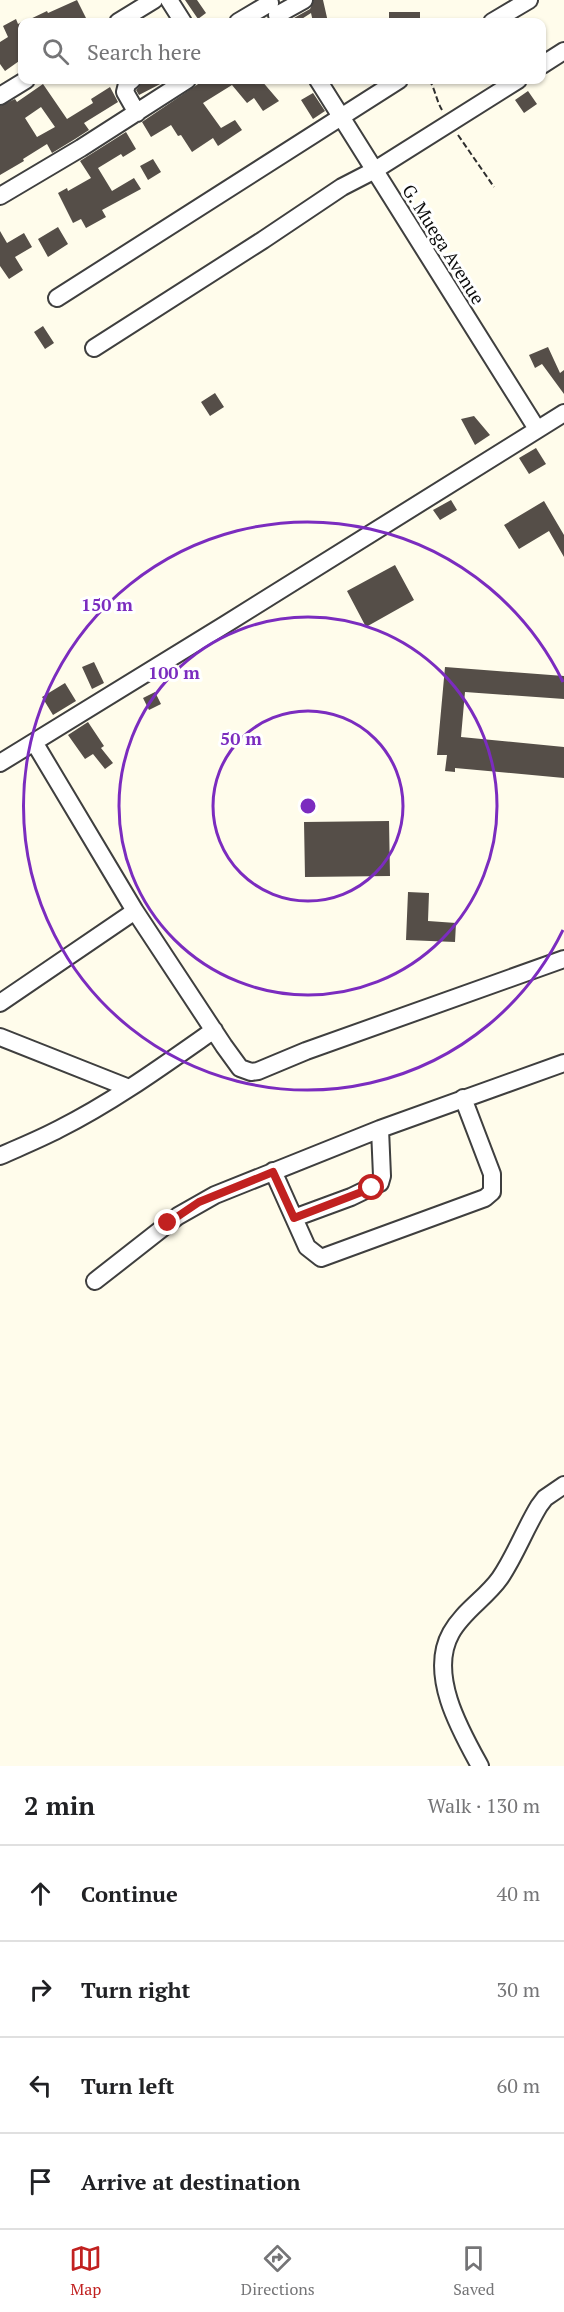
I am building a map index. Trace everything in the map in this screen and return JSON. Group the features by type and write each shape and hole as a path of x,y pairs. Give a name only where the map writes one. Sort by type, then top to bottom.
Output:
{"street":[{"path":"125,18 154,0"},
{"path":"169,0 180,18"},
{"path":"250,18 304,0"},
{"path":"499,18 529,0"},
{"path":"546,62 564,51"},
{"path":"0,96 20,84"},
{"path":"127,84 125,92 137,113"},
{"path":"0,196 181,84"},
{"name":"G. Muega Avenue","path":"321,84 537,429"},
{"path":"57,298 392,84"},
{"path":"94,348 342,187 375,170 512,84"},
{"path":"0,763 564,413"},
{"path":"34,742 135,911 240,1068 251,1072 258,1071 306,1051 564,959"},
{"path":"0,1003 135,911"},
{"path":"0,1156 60,1129 129,1088 214,1030"},
{"path":"0,1037 129,1088"},
{"path":"95,1281 199,1202 380,1129 564,1064"},
{"path":"273,1172 307,1247 321,1258 485,1198 492,1192 492,1174 463,1098"},
{"path":"294,1218 351,1197 380,1183 382,1176 380,1129"},
{"path":"480,1766 461,1730 447,1694 444,1677 446,1646 451,1633 462,1619 499,1579 539,1506 545,1498 564,1485"}],"path":[{"path":"432,84 436,100 494,187"}],"building":[{"path":"77,0 86,18 32,18 47,11 48,13"},
{"path":"185,0 197,0 206,13 197,18"},
{"path":"314,0 323,0 327,18 312,18 311,13 303,18 294,18 310,9"},
{"path":"389,12 420,12 420,18 389,18"},
{"path":"16,19 18,24 18,62 5,71 0,64 0,42 8,37 3,26"},
{"path":"43,84 67,119 93,103 91,99 110,87 118,102 84,123 89,130 75,139 52,153 47,144 0,175 0,106 15,99 17,102","holes":["41,107 55,127 37,137 25,118"]},
{"path":"141,84 160,84 139,95 136,90"},
{"path":"198,84 264,84 279,101 263,111 254,98 247,103 232,85 203,103 221,128 235,120 242,130 218,146 213,138 192,152 171,125 151,137 142,122"},
{"path":"528,91 537,104 524,113 515,100"},
{"path":"313,93 325,111 313,119 301,100"},
{"path":"126,132 136,149 123,157 121,154 98,168 112,191 134,178 141,189 102,210 106,217 86,228 81,219 73,223 58,193 67,188 68,191 91,178 80,161"},
{"path":"153,159 161,172 148,180 140,166"},
{"path":"58,227 68,244 48,257 38,239"},
{"path":"0,231 7,243 24,233 32,247 15,257 23,270 9,279 0,266"},
{"path":"43,326 54,343 45,349 34,332"},
{"path":"548,347 560,373 564,370 564,394 542,364 535,368 529,355"},
{"path":"215,393 224,407 210,416 201,402"},
{"path":"474,416 490,435 475,445 461,419"},
{"path":"536,448 546,464 529,474 519,458"},
{"path":"451,500 457,510 440,520 433,510"},
{"path":"544,501 564,535 564,557 549,531 519,549 504,525"},
{"path":"395,565 414,600 366,627 347,591"},
{"path":"94,662 104,683 92,689 82,667"},
{"path":"445,667 564,676 564,699 465,692 461,737 564,747 564,778 455,768 455,772 445,771 447,755 437,755"},
{"path":"65,683 76,701 53,715 42,697"},
{"path":"155,692 161,704 149,710 143,698"},
{"path":"88,722 104,746 101,748 113,763 105,769 93,754 85,759 68,735"},
{"path":"389,821 390,876 305,877 304,822"},
{"path":"408,892 429,893 428,921 456,923 455,942 406,940"}],"route":[{"path":"168,1223 199,1202 273,1172 294,1218 372,1188"}]}
